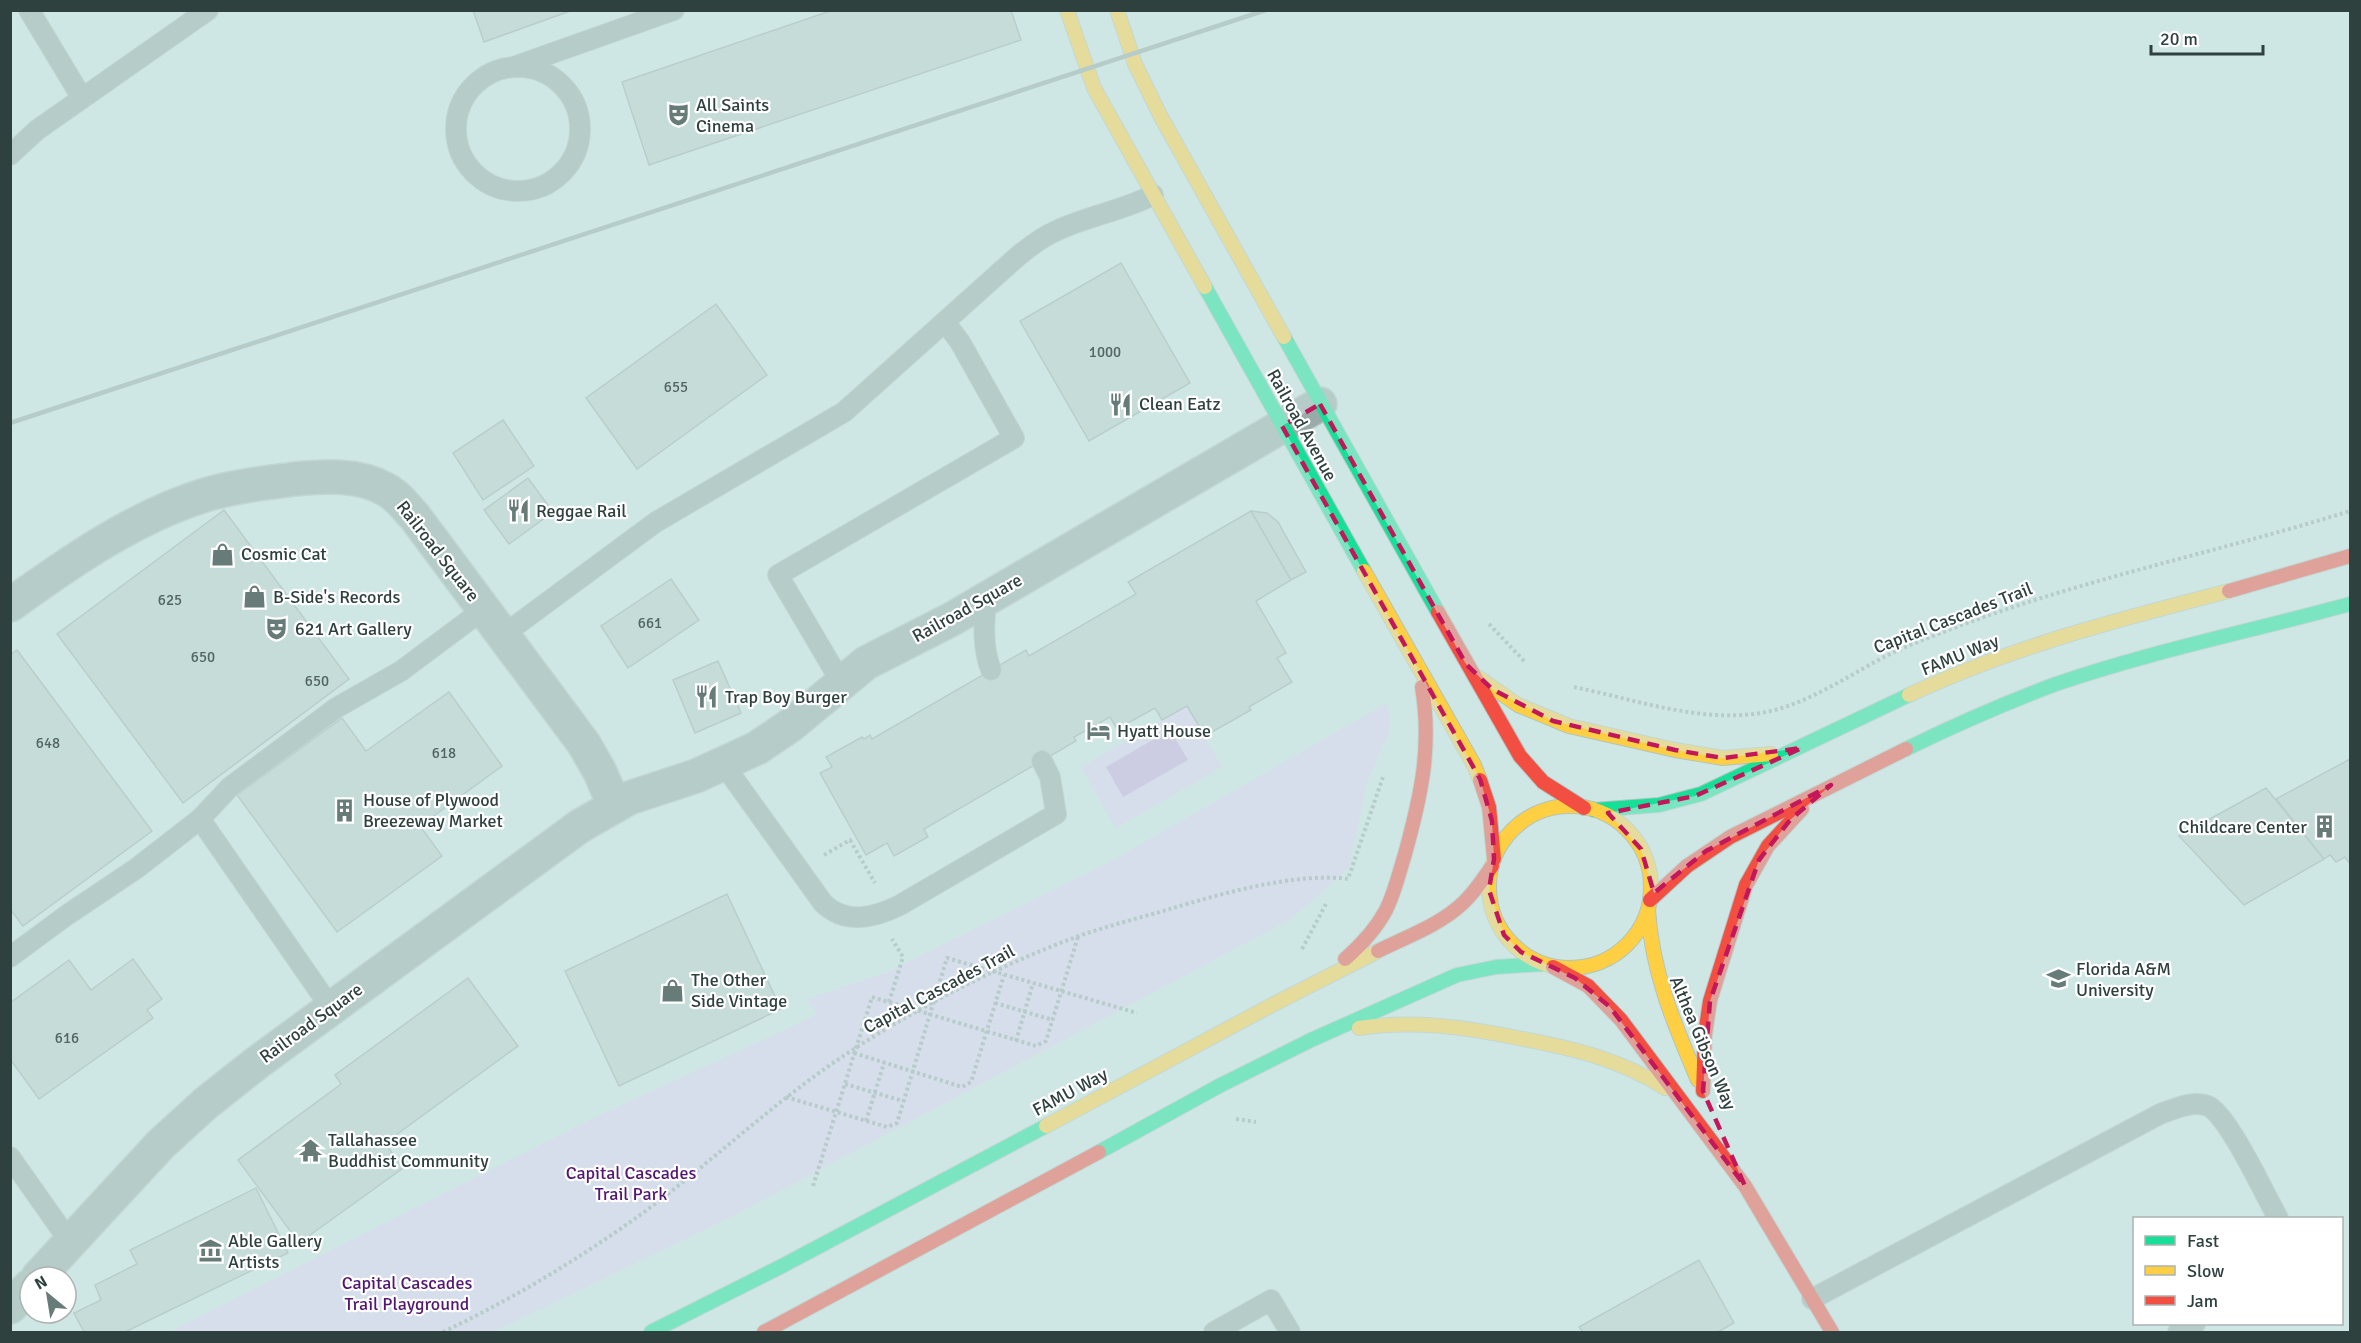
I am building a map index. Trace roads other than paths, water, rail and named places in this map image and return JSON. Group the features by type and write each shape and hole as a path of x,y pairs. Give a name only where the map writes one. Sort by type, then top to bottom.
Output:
{"street":[{"name":"Railroad Avenue","path":"1067,10 1095,88 1480,779 1492,821 1493,863"},
{"name":"Railroad Avenue","path":"1117,10 1135,64 1161,117 1466,664 1527,767 1546,787 1589,809"},
{"name":"Railroad Square","path":"47,1265 182,1124 231,1082 564,838 614,805 644,792 724,765 757,748 791,725 841,681 879,656 945,623 1320,404"},
{"name":"Railroad Square","path":"10,605 57,572 105,543 143,521 189,500 245,485 316,477 336,477 373,483 400,500 415,517 484,609 584,744 600,772 614,805"},
{"name":"FAMU Way","path":"651,1332 782,1266 1447,916 1473,893 1493,863 1505,839 1530,817 1562,807 1631,809 1681,801 1802,748 1948,678 2054,637 2350,556"},
{"path":"1649,904 1676,873 1706,851 1831,785 1950,727 2056,684 2094,672 2350,604"},
{"path":"1466,664 1492,689 1518,705 1553,721 1588,731 1723,758 1754,756 1802,748"},
{"path":"1315,984 1366,939 1387,908 1394,891 1424,787 1427,767 1428,724 1418,668"},
{"name":"Althea Gibson Way","path":"1649,904 1649,941 1660,989 1705,1096 1705,1035 1710,1001 1746,885 1758,860 1778,833 1804,807 1831,785"},
{"path":"764,1332 1003,1205 1219,1086 1311,1040 1457,975 1496,967 1548,965 1578,968 1612,956 1631,941 1644,920 1649,904 1651,879 1646,858 1636,840 1622,825 1589,809"},
{"name":"FAMU Way","path":"1493,863 1489,890 1490,902 1498,925 1512,944 1548,965"},
{"name":"Althea Gibson Way","path":"1548,965 1588,986 1610,1007 1745,1186 1832,1332"},
{"path":"1311,1040 1385,1024 1452,1024 1607,1058 1652,1079 1682,1102"},
{"name":"Althea Gibson Way","path":"1722,1133 1745,1186"}],"lane":[{"path":"29,10 82,98"},
{"path":"10,155 37,130 208,10"},
{"path":"511,68 532,69 552,77 568,92 575,105 580,126 578,147 568,167 554,180 534,190 513,192 491,186 473,174 458,150 455,129 459,108 470,89 487,75 674,10"},
{"path":"503,635 648,528 844,412 1017,257 1048,235 1140,202 1153,195"},
{"path":"841,681 778,575 1014,438 960,342 945,321"},
{"path":"986,599 983,634 984,647 991,670"},
{"path":"10,957 58,921 137,868 200,819 230,787 327,714 401,671 484,609"},
{"path":"724,765 823,903 836,914 867,917 890,910 1056,814 1050,777 1042,761"},
{"path":"200,819 332,1008"},
{"path":"1812,1299 2160,1114 2190,1104 2208,1107 2227,1124 2277,1217"},
{"path":"10,1157 70,1242"},
{"path":"1215,1332 1272,1300 1290,1332"}],"railway":[{"path":"10,423 1266,10"}],"place":[{"name":"All Saints Cinema","path":"678,115"},
{"name":"Clean Eatz","path":"1121,404"},
{"name":"Reggae Rail","path":"518,511"},
{"name":"Cosmic Cat","path":"223,554"},
{"name":"B-Side's Records","path":"255,597"},
{"name":"621 Art Gallery","path":"277,629"},
{"name":"Trap Boy Burger","path":"707,697"},
{"name":"Hyatt House","path":"1099,731"},
{"name":"House of Plywood Breezeway Market","path":"345,810"},
{"name":"Childcare Center","path":"2325,827"},
{"name":"Florida A&M University","path":"2058,979"},
{"name":"The Other Side Vintage","path":"673,990"},
{"name":"Tallahassee Buddhist Community","path":"310,1150"},
{"name":"Able Gallery Artists","path":"210,1251"}],"park label":[{"name":"Capital Cascades Trail Park","path":"631,1183"},
{"name":"Capital Cascades Trail Playground","path":"407,1293"}]}
